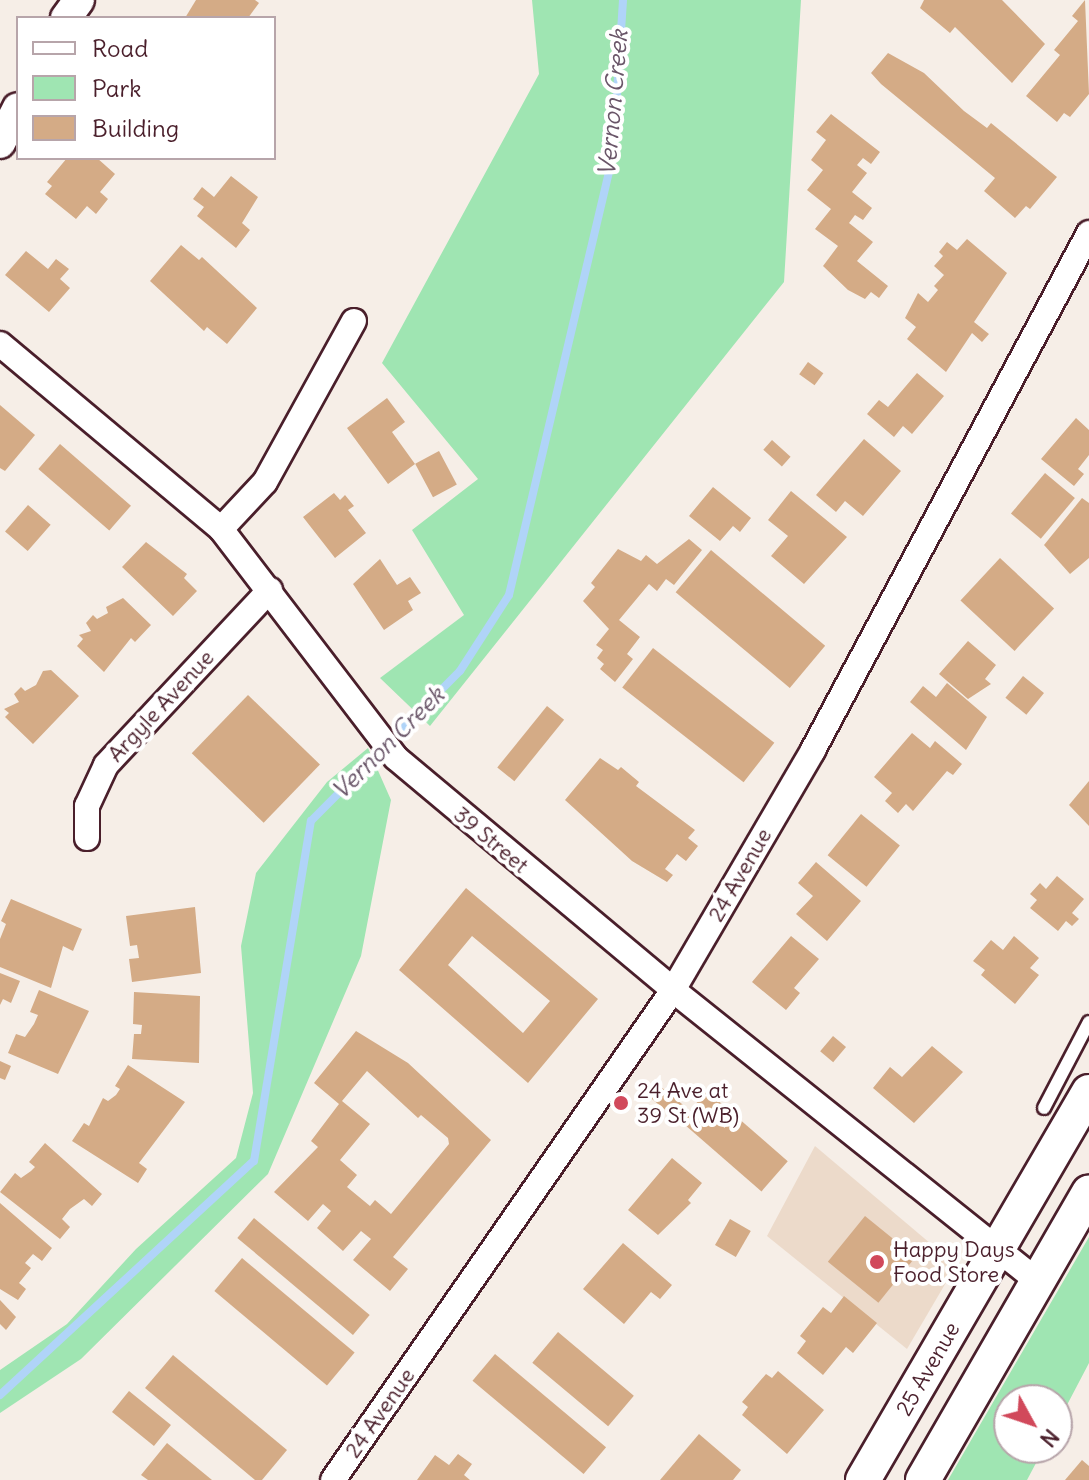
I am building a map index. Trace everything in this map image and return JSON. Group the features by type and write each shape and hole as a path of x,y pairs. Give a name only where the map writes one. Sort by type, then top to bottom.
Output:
{"main road":[{"name":"25 Avenue","path":"863,1480 1089,1092"},
{"path":"923,1480 1089,1193"}],"street":[{"path":"0,143 16,112"},
{"name":"24 Avenue","path":"333,1480 673,990 813,750 1089,233"},
{"path":"221,529 265,482 354,321"},
{"name":"39 Street","path":"0,344 221,529 396,758 673,990 1038,1281"},
{"name":"Argyle Avenue","path":"87,838 87,806 106,765 270,590"}],"lane":[{"path":"1044,1108 1089,1022"}],"shaded area":[{"path":"815,1146 950,1260 951,1274 907,1349 767,1236"}],"green space":[{"path":"532,0 801,0 784,282 430,726 380,678 464,615 412,530 478,479 382,363 539,74"},
{"path":"368,748 391,800 361,956 268,1174 81,1359 0,1413 0,1370 67,1324 136,1249 236,1158 253,1093 241,946 256,873 327,782"},
{"path":"1089,1237 1089,1363 1073,1394 1073,1384 1004,1384"},
{"path":"993,1402 993,1464 1036,1464 1027,1480 948,1480"}],"building":[{"path":"196,0 255,0 259,3 249,16 186,16"},
{"path":"924,0 1002,0 1045,44 1012,83 955,27 950,33 920,8"},
{"path":"1085,0 1089,94 1070,117 1064,113 1057,122 1026,96 1060,55 1054,50 1078,21 1072,16"},
{"path":"888,53 924,73 964,111 987,128 991,123 1057,177 1030,209 1026,206 1015,218 984,191 995,178 881,84 871,73"},
{"path":"831,114 880,152 871,164 863,158 857,165 867,173 852,192 872,208 863,220 855,215 849,223 873,242 857,261 888,286 879,298 871,292 865,299 848,290 823,266 838,246 815,229 831,209 807,190 823,170 811,160 826,140 816,132"},
{"path":"65,160 99,160 115,174 100,192 108,199 96,214 87,206 76,219 45,194 52,186 47,182"},
{"path":"231,176 258,197 242,223 250,230 236,248 197,216 204,207 193,199 202,187 214,197"},
{"path":"967,239 1007,273 974,322 989,334 982,342 972,333 946,372 907,339 916,327 905,318 918,293 928,302 938,290 934,286 944,275 934,266 943,256 939,252 947,242 957,250"},
{"path":"181,245 199,260 202,257 257,308 227,344 207,327 204,331 150,281"},
{"path":"26,251 48,269 56,259 69,269 60,279 70,288 49,312 5,275"},
{"path":"808,362 823,373 815,385 799,374"},
{"path":"917,373 944,396 912,434 903,426 894,437 867,414 879,400 888,407"},
{"path":"387,398 405,422 392,432 415,464 388,484 347,428"},
{"path":"0,405 35,435 5,471 0,468"},
{"path":"1076,418 1089,430 1089,455 1078,469 1084,474 1074,486 1041,459"},
{"path":"864,439 901,471 863,516 845,501 836,512 816,495"},
{"path":"772,440 791,457 782,466 763,450"},
{"path":"60,444 131,506 109,531 38,469"},
{"path":"439,451 457,485 433,497 415,464"},
{"path":"1045,473 1075,498 1041,539 1011,514"},
{"path":"713,487 751,518 740,532 733,526 720,541 689,516"},
{"path":"791,491 847,537 804,584 771,556 788,536 768,520"},
{"path":"334,493 340,500 345,495 354,506 348,510 366,533 335,558 303,517"},
{"path":"1082,498 1089,503 1089,558 1070,574 1044,545"},
{"path":"28,505 51,525 28,551 5,531"},
{"path":"689,539 702,550 674,585 666,579 657,591 649,584 619,620 640,637 627,654 633,659 615,682 600,669 604,664 597,658 603,650 596,645 609,629 583,601 595,587 591,583 618,549 641,561 646,555 657,564"},
{"path":"146,542 187,574 184,578 197,591 173,616 122,567"},
{"path":"711,550 825,646 790,688 676,592"},
{"path":"1000,558 1054,608 1015,651 960,600"},
{"path":"380,559 397,585 410,577 421,593 408,601 413,610 384,630 353,584"},
{"path":"123,598 151,625 135,642 131,638 104,672 77,646 83,639 79,635 91,631 86,623 93,615 97,619 108,613 106,607"},
{"path":"968,641 996,665 985,679 991,684 968,699 939,674"},
{"path":"653,648 774,743 744,782 622,687"},
{"path":"51,670 79,696 33,744 5,717 9,713 4,709 19,702 14,694 21,687 25,691 36,685 43,671"},
{"path":"1023,676 1044,693 1026,715 1005,698"},
{"path":"947,683 987,717 966,750 910,702 923,686 936,697"},
{"path":"248,695 320,764 264,823 192,753"},
{"path":"547,706 564,720 514,781 497,767"},
{"path":"912,733 930,748 935,741 962,764 953,775 947,771 913,811 906,804 898,813 885,801 892,793 874,777"},
{"path":"600,758 618,770 621,767 639,782 636,786 695,830 688,838 698,846 686,861 677,854 665,869 673,875 667,882 632,861 565,800"},
{"path":"1089,781 1089,826 1069,805"},
{"path":"861,814 900,845 867,887 828,855"},
{"path":"816,862 861,901 827,941 796,914 813,896 798,883"},
{"path":"1057,876 1084,899 1072,913 1079,919 1072,926 1066,921 1058,931 1030,908 1037,900 1030,894 1040,883 1046,889"},
{"path":"466,888 598,999 528,1083 399,970","holes":["472,936 550,1001 523,1033 448,965"]},
{"path":"11,899 82,929 73,951 63,946 51,988 0,967 0,939 6,924 1,921"},
{"path":"195,907 201,973 132,982 129,959 139,958 137,945 130,946 126,916"},
{"path":"791,936 819,959 794,988 800,993 786,1010 752,982"},
{"path":"1014,936 1039,958 1030,968 1039,975 1015,1004 981,975 985,970 973,961 991,940 1003,950"},
{"path":"0,973 20,981 11,1003 3,999 0,1005"},
{"path":"39,990 89,1011 58,1074 8,1053 16,1034 25,1037 34,1024 38,1015 30,1012"},
{"path":"134,992 200,996 199,1063 132,1059 134,1034 141,1034 142,1025 133,1024"},
{"path":"356,1031 408,1063 491,1140 393,1257 408,1269 390,1291 353,1260 371,1239 361,1231 343,1251 317,1228 331,1211 323,1204 308,1221 274,1192 318,1147 311,1141 339,1104 314,1083","holes":["367,1071 418,1118 421,1115 448,1138 449,1144 391,1214 375,1200 370,1206 347,1187 357,1175 340,1160 370,1124 342,1101"]},
{"path":"833,1036 846,1047 833,1062 820,1051"},
{"path":"932,1046 963,1072 914,1123 873,1088 890,1067 902,1077"},
{"path":"0,1061 11,1066 5,1080 0,1078"},
{"path":"128,1065 185,1102 139,1163 147,1169 138,1183 72,1141 84,1123 89,1126 103,1098 108,1101 116,1095 120,1089 115,1086"},
{"path":"661,1087 687,1108 677,1119 652,1099"},
{"path":"707,1091 788,1161 762,1191 681,1121"},
{"path":"45,1143 102,1194 92,1206 84,1199 70,1209 62,1219 70,1227 60,1239 0,1192 15,1173 21,1178 35,1167 29,1162"},
{"path":"672,1158 702,1183 688,1200 691,1203 658,1235 628,1210"},
{"path":"0,1203 52,1248 42,1261 33,1254 25,1263 31,1268 19,1283 26,1289 18,1300 0,1289"},
{"path":"865,1216 916,1257 878,1303 828,1262"},
{"path":"254,1218 370,1315 353,1335 237,1238"},
{"path":"730,1219 751,1231 736,1257 715,1245"},
{"path":"623,1243 672,1285 660,1299 651,1292 624,1324 583,1289"},
{"path":"242,1258 355,1352 327,1385 214,1291"},
{"path":"844,1296 877,1323 853,1353 846,1347 823,1375 797,1353 806,1341 800,1336 823,1307 831,1313"},
{"path":"0,1300 16,1317 6,1330 0,1324"},
{"path":"558,1332 634,1396 608,1426 532,1363"},
{"path":"495,1354 606,1447 584,1474 473,1381"},
{"path":"173,1355 287,1450 262,1480 255,1480 145,1388"},
{"path":"778,1371 824,1410 787,1454 742,1415 748,1407 742,1402 766,1374 772,1378"},
{"path":"129,1391 171,1425 154,1446 112,1412"},
{"path":"699,1434 741,1470 733,1480 660,1480"},
{"path":"167,1443 212,1480 148,1480 141,1475"},
{"path":"458,1454 472,1464 464,1475 470,1480 417,1480 435,1455 449,1465"},
{"path":"1082,1460 1089,1466 1089,1480 1065,1480"}],"waterway":[{"name":"Vernon Creek","path":"0,1395 254,1161 311,821 460,671 509,595 613,155 623,0"}],"place":[{"name":"24 Ave at 39 St (WB)","path":"621,1103"},
{"name":"Happy Days Food Store","path":"877,1262"}]}
